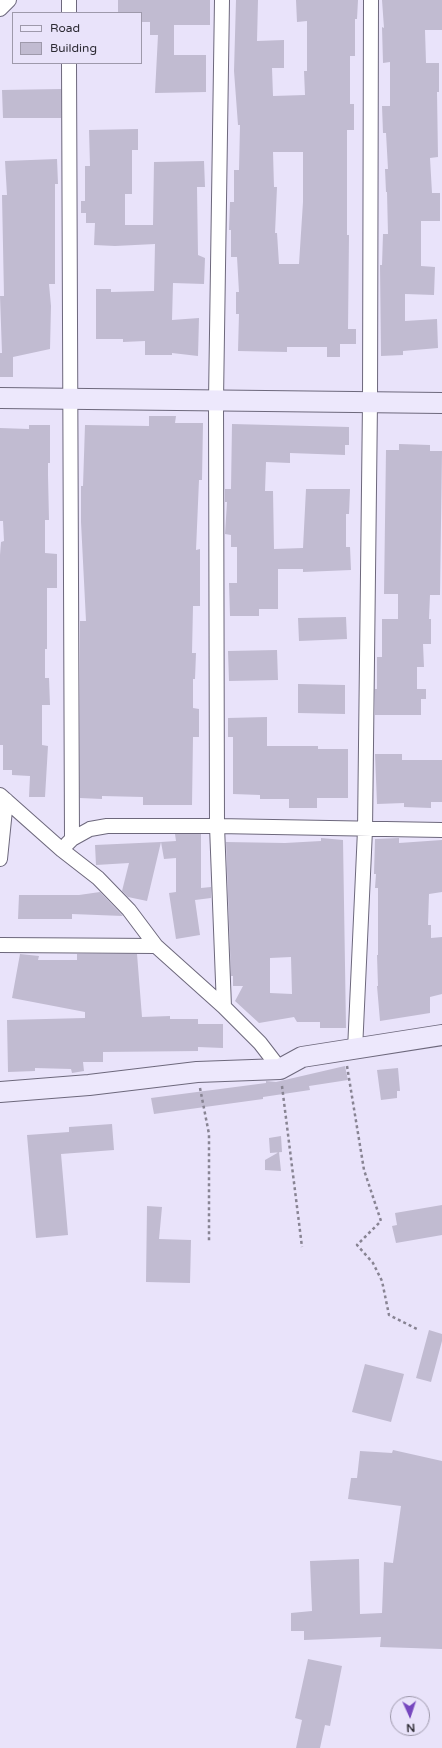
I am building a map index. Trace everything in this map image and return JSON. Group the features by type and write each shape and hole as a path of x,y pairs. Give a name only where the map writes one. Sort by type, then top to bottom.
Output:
{"street":[{"path":"0,8 9,0"},
{"path":"69,0 69,12"},
{"path":"222,0 216,400 217,826 224,1007"},
{"path":"350,1050 365,830 370,402 371,0"},
{"path":"69,64 72,839"},
{"path":"0,398 442,403"},
{"path":"3,797 62,850 98,878 129,910 156,946 224,1007 260,1043 280,1069"},
{"path":"0,859 3,797"},
{"path":"62,850 72,839 90,829 107,826 217,826 365,830 442,830"},
{"path":"0,945 156,946"},
{"path":"0,1092 89,1085 197,1072 280,1069 302,1057 442,1035"}],"path":[{"path":"350,1050 364,1170 381,1221 357,1245 373,1263 382,1281 389,1315 417,1329"},
{"path":"280,1069 302,1247"},
{"path":"197,1072 209,1134 208,1243"}],"building":[{"path":"118,0 210,0 210,25 174,25 174,55 206,55 206,92 155,93 158,35 150,35 150,22 142,22 142,12 118,12"},
{"path":"236,0 258,0 257,41 284,40 284,68 272,68 273,96 305,95 304,71 307,71 307,21 297,22 296,0 358,0 357,19 355,19 355,56 350,56 350,104 354,104 354,130 347,130 347,235 349,235 348,329 356,329 356,344 340,344 340,357 327,357 327,347 287,347 287,352 238,351 239,314 236,314 236,292 239,292 237,257 231,257 231,230 229,230 230,202 234,202 234,170 239,170 240,125 238,125 234,71","holes":["273,152 303,152 303,202 299,264 279,264 277,233 275,233 277,187 274,187"]},
{"path":"382,0 442,0 442,30 425,30 426,63 439,63 439,92 437,92 438,157 430,158 432,193 440,193 440,221 421,221 421,266 435,267 434,295 405,294 405,321 437,319 438,348 403,351 403,355 381,356 380,265 382,265 383,234 388,234 385,169 388,169 386,133 383,133 382,106 390,106 390,62 383,63 382,27 384,28"},
{"path":"61,89 61,118 3,118 2,90"},
{"path":"138,129 138,150 132,150 132,194 125,194 125,225 153,225 154,162 204,161 205,187 197,187 198,255 205,258 204,284 173,283 172,320 199,318 198,356 172,353 172,355 145,355 145,341 123,342 123,339 96,339 96,289 111,289 111,292 154,291 155,244 115,246 94,245 95,223 86,223 86,213 81,213 81,201 85,201 85,166 90,166 89,130"},
{"path":"57,159 58,184 55,184 55,284 49,284 51,306 50,349 13,357 13,377 0,377 0,353 2,353 0,296 4,296 2,195 7,195 5,161"},
{"path":"149,416 176,416 175,423 203,423 202,480 199,480 196,550 200,549 200,606 193,606 192,653 196,653 195,679 193,679 193,708 199,709 199,737 193,737 192,805 143,805 143,797 102,796 102,799 80,798 80,621 86,621 81,522 81,486 83,486 85,425 149,426"},
{"path":"232,424 349,427 349,445 345,445 345,455 290,453 290,463 266,462 265,491 273,491 274,549 303,548 306,489 350,489 349,514 346,514 346,547 350,547 351,570 303,572 303,569 278,569 278,609 259,609 259,616 230,616 229,583 237,583 237,547 231,547 231,535 225,534 227,502 225,502 225,489 231,489"},
{"path":"29,425 50,425 50,463 48,463 49,520 45,520 45,553 57,554 57,588 47,588 47,649 45,649 45,678 49,678 50,705 42,705 42,745 48,746 45,797 29,797 30,776 12,775 12,770 3,770 3,745 0,745 0,555 1,542 4,541 3,521 0,521 0,428 29,429"},
{"path":"399,444 430,445 430,451 442,451 440,595 430,595 429,619 431,619 431,644 423,644 424,667 417,667 417,689 426,689 426,699 421,699 421,715 375,715 377,657 382,657 382,619 398,619 398,594 384,594 386,450 399,450"},
{"path":"346,617 347,639 299,641 298,618"},
{"path":"277,650 278,680 229,681 228,651"},
{"path":"298,684 345,685 345,714 298,713"},
{"path":"267,717 267,746 318,746 318,749 348,749 348,798 317,798 317,808 289,808 289,799 260,799 260,795 233,794 233,737 228,737 228,718"},
{"path":"375,754 402,754 402,760 442,760 442,802 431,802 431,808 404,807 404,803 377,804"},
{"path":"175,834 201,834 201,888 211,887 211,898 195,900 200,935 176,939 169,893 176,892 176,858 164,859 161,842 176,841"},
{"path":"321,838 343,840 346,1028 320,1028 320,1022 297,1022 294,1017 259,1023 235,1001 243,986 233,986 233,976 231,976 226,842 285,843 321,841","holes":["291,957 292,994 270,993 270,958"]},
{"path":"399,838 399,843 442,840 442,892 429,894 428,925 431,925 431,938 442,937 442,994 430,997 430,1013 380,1021 377,986 378,888 375,888 376,874 374,874 375,839"},
{"path":"161,842 147,901 128,897 122,891 129,863 96,865 95,845"},
{"path":"100,892 123,916 72,914 72,919 18,919 19,895 79,895"},
{"path":"20,954 39,956 38,960 77,960 77,954 137,954 142,1017 170,1016 170,1019 198,1019 198,1024 223,1024 223,1048 198,1047 198,1051 103,1052 103,1062 83,1062 84,1071 72,1073 71,1069 35,1068 35,1071 8,1072 7,1020 85,1018 85,1012 12,998"},
{"path":"345,1066 348,1080 309,1086 310,1090 263,1097 263,1099 154,1114 151,1098 266,1083 266,1081 276,1082"},
{"path":"398,1068 400,1091 397,1091 397,1098 381,1100 377,1070"},
{"path":"112,1124 114,1150 61,1154 68,1235 36,1238 27,1135 69,1132 69,1127"},
{"path":"281,1136 282,1152 270,1153 269,1138"},
{"path":"279,1152 281,1171 265,1170 265,1160"},
{"path":"442,1205 442,1235 396,1243 392,1226 397,1225 395,1213"},
{"path":"147,1206 162,1207 159,1239 191,1240 190,1283 146,1282"},
{"path":"429,1330 442,1334 442,1341 431,1382 416,1378"},
{"path":"365,1364 404,1374 391,1422 352,1412"},
{"path":"393,1450 442,1461 442,1649 380,1647 381,1637 304,1640 304,1631 291,1631 291,1613 312,1611 310,1561 359,1559 360,1614 382,1613 384,1562 393,1563 401,1506 348,1499 351,1478 357,1478 360,1451 392,1453"},
{"path":"308,1659 342,1666 330,1726 325,1725 320,1748 296,1748 302,1720 295,1718"}]}
